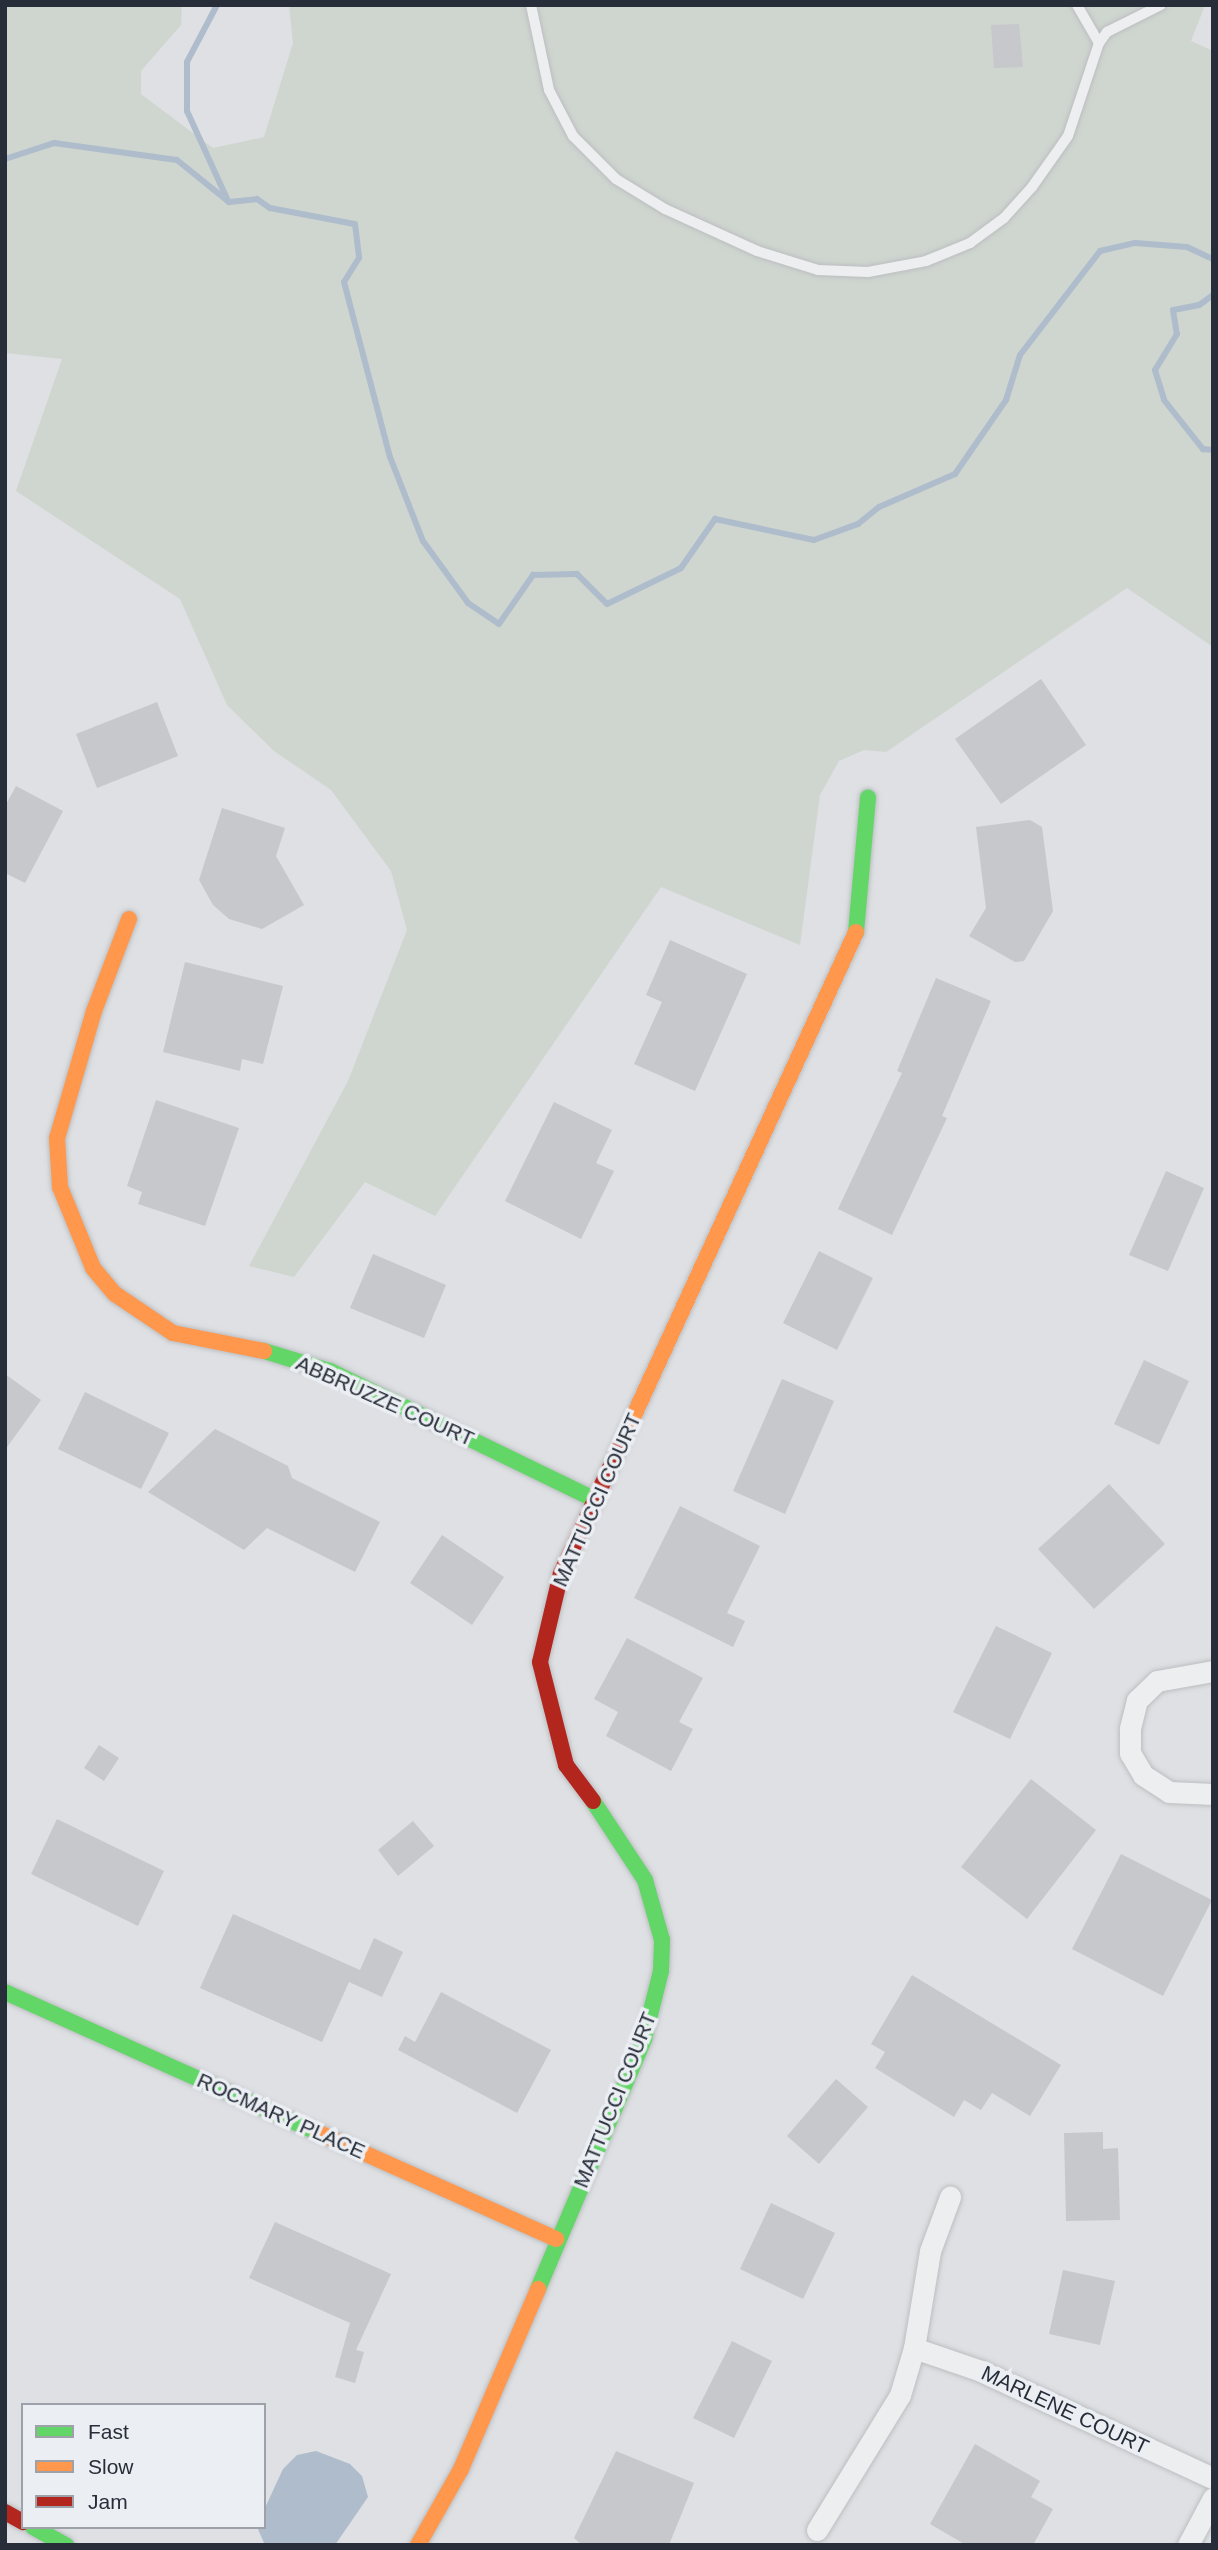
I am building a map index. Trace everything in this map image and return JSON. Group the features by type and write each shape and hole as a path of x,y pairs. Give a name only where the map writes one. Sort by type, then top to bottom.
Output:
{"street":[{"name":"MATTUCCI COURT","path":"418,2545 461,2469 556,2239 644,2039 661,1970 658,1919 645,1880 628,1847 566,1765 544,1696 540,1662 546,1620 561,1573 855,944 868,798"},
{"name":"ABBRUZZE COURT","path":"129,919 94,1011 57,1138 60,1187 93,1268 115,1294 173,1333 230,1349 281,1354 330,1371 596,1500"},
{"path":"1213,1671 1157,1681 1137,1700 1130,1729 1130,1753 1143,1775 1169,1792 1213,1794"},
{"name":"ROCMARY PLACE","path":"5,1992 556,2239"},
{"path":"817,2530 900,2395 914,2348 930,2251 950,2197"},
{"name":"MARLENE COURT","path":"914,2348 981,2371 1213,2479"},
{"path":"1188,2545 1213,2498"},
{"path":"5,2512 21,2521"},
{"path":"37,2529 65,2545"}],"lane":[{"path":"531,5 549,90 573,136 617,179 665,209 757,251 818,270 868,272 926,261 970,243 1004,218 1068,135 1099,43 1107,32 1161,5"},
{"path":"1077,5 1099,43"}],"shaded area":[{"path":"5,5 182,5 181,25 141,71 141,94 213,148 264,137 293,43 289,5 1205,5 1191,41 1213,51 1213,647 1127,588 886,752 864,750 839,761 820,795 800,945 661,887 435,1216 365,1182 294,1277 249,1266 348,1081 407,930 391,871 331,790 274,751 227,705 180,599 16,491 62,359 5,353"}],"water":[{"path":"316,2451 350,2464 362,2476 368,2497 335,2545 265,2545 258,2529 266,2529 266,2506 283,2469 297,2455"}],"building":[{"path":"1019,24 1023,67 994,68 991,25"},
{"path":"1041,679 1086,745 1001,804 955,739"},
{"path":"157,702 178,756 97,788 76,734"},
{"path":"16,786 63,811 25,883 5,873 5,806"},
{"path":"222,808 285,828 276,856 304,905 262,929 229,919 213,905 199,880"},
{"path":"1030,820 1042,827 1053,911 1024,961 1015,962 969,936 986,908 976,827"},
{"path":"670,940 747,974 695,1091 634,1064 662,1002 646,995"},
{"path":"185,962 283,986 263,1064 242,1059 240,1071 163,1052"},
{"path":"936,978 991,1001 942,1116 947,1118 892,1235 838,1209 902,1073 897,1071"},
{"path":"156,1100 239,1128 205,1226 138,1204 142,1192 127,1186"},
{"path":"554,1102 612,1130 596,1163 614,1171 581,1239 505,1201"},
{"path":"1166,1171 1204,1188 1168,1271 1129,1255"},
{"path":"819,1251 873,1278 837,1350 783,1323"},
{"path":"373,1254 446,1285 424,1338 350,1308"},
{"path":"1144,1360 1189,1381 1159,1445 1114,1424"},
{"path":"5,1374 41,1400 5,1450"},
{"path":"782,1379 834,1401 785,1514 733,1491"},
{"path":"85,1392 169,1433 141,1489 58,1449"},
{"path":"215,1429 288,1466 292,1478 380,1522 355,1572 267,1528 244,1550 148,1492"},
{"path":"1109,1484 1165,1544 1094,1609 1038,1549"},
{"path":"680,1506 760,1546 727,1613 745,1621 733,1647 634,1598"},
{"path":"442,1535 504,1577 472,1625 410,1583"},
{"path":"996,1626 1052,1653 1010,1739 953,1712"},
{"path":"627,1638 703,1678 679,1722 693,1729 671,1771 606,1736 618,1712 594,1699"},
{"path":"99,1745 119,1758 104,1781 84,1768"},
{"path":"1031,1779 1096,1830 1027,1919 961,1867"},
{"path":"57,1819 164,1871 138,1926 31,1874"},
{"path":"413,1821 434,1846 398,1876 378,1850"},
{"path":"1121,1854 1212,1900 1163,1996 1072,1949"},
{"path":"233,1914 360,1970 374,1938 403,1952 382,1997 349,1982 322,2042 200,1988"},
{"path":"912,1975 1061,2065 1030,2116 992,2093 981,2110 964,2100 954,2117 875,2068 885,2052 871,2044"},
{"path":"441,1992 551,2050 517,2113 398,2050 405,2036 415,2042"},
{"path":"836,2079 868,2107 819,2164 787,2136"},
{"path":"1103,2132 1103,2149 1118,2148 1120,2220 1066,2221 1064,2133"},
{"path":"771,2203 835,2233 803,2299 740,2269"},
{"path":"275,2222 391,2274 356,2350 364,2352 355,2383 335,2377 350,2323 249,2278"},
{"path":"1063,2270 1115,2281 1100,2345 1049,2334"},
{"path":"732,2341 772,2361 734,2438 693,2418"},
{"path":"975,2444 1040,2481 1031,2497 1053,2509 1033,2545 966,2545 930,2524"},
{"path":"616,2451 694,2483 669,2545 582,2545 574,2538"}],"waterway":[{"path":"217,5 187,62 187,111 228,201"},
{"path":"5,159 54,143 177,160 229,202 257,199 270,208 355,224 359,258 344,282 390,457 423,541 468,603 499,624 533,575 577,574 607,604 681,568 715,519 814,540 858,524 879,507 955,474 1006,400 1020,355 1100,251 1135,243 1187,247 1213,259"},
{"path":"1213,295 1199,305 1173,310 1177,334 1155,370 1164,400 1203,449 1213,450"}],"traffic: fast":[{"path":"856,932 868,798"},
{"path":"264,1351 330,1371 596,1500"},
{"path":"538,2289 644,2039 661,1971 662,1940 645,1880 593,1801"},
{"path":"5,1992 317,2132"},
{"path":"37,2529 66,2545"}],"traffic: slow":[{"path":"129,919 94,1011 57,1138 60,1187 93,1268 115,1294 173,1333 264,1351"},
{"path":"618,1450 856,932"},
{"path":"317,2132 556,2239"},
{"path":"418,2545 461,2469 538,2289"}],"traffic: jam":[{"path":"593,1801 566,1765 540,1662 561,1573 618,1450"},
{"path":"5,2512 21,2521"}]}
